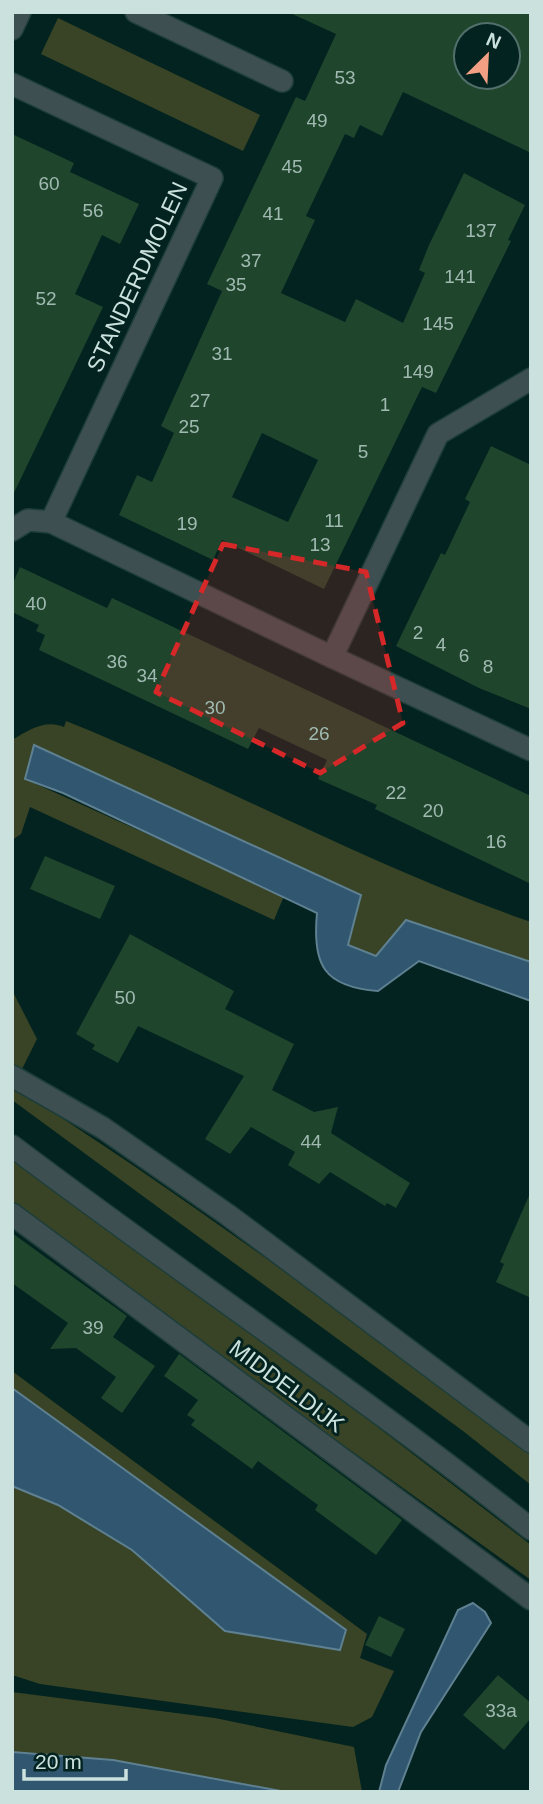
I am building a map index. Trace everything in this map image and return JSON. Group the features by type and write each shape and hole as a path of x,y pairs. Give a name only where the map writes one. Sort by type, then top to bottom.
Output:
{"street":[{"path":"12,29 20,12"},
{"path":"136,12 282,80"},
{"name":"STANDERDMOLEN","path":"12,84 212,178 51,522"},
{"path":"332,657 438,434 531,379"},
{"path":"12,530 28,520 51,522 531,750"},
{"path":"12,1076 103,1128 216,1207 531,1442"},
{"name":"MIDDELDIJK","path":"12,1146 117,1225 383,1414 531,1529"},
{"name":"MIDDELDIJK","path":"12,1214 531,1599"}],"highlighted area":[{"path":"223,544 366,572 403,723 320,773 156,692"}],"green space":[{"path":"58,18 260,115 243,151 41,54"},
{"path":"66,721 355,851 531,922 531,962 406,920 376,957 348,945 361,895 34,745 25,779 284,896 274,920 30,807 21,834 12,840 12,740 44,725 64,727"},
{"path":"12,990 37,1039 21,1071 12,1066"},
{"path":"12,1086 145,1173 531,1452 531,1485 463,1431 12,1100"},
{"path":"12,1160 357,1411 531,1545 531,1580 12,1207"},
{"path":"12,1371 367,1634 360,1658 394,1671 372,1717 353,1727 40,1684 12,1675 12,1486 58,1505 132,1550 225,1631 339,1649 346,1630 12,1388"},
{"path":"12,1692 215,1718 354,1747 362,1792 286,1792 113,1760 12,1752"}],"water":[{"path":"34,745 361,895 348,945 376,956 406,920 531,962 531,1001 419,961 378,991 345,984 325,970 320,959 317,947 317,913 63,793 25,779"},
{"path":"12,1388 346,1630 340,1650 225,1631 132,1550 58,1505 12,1486"},
{"path":"473,1603 485,1612 491,1623 421,1732 398,1792 379,1792 386,1765 458,1610"},
{"path":"12,1752 113,1760 286,1792 12,1792"}],"building":[{"path":"288,12 531,12 531,153 403,92 382,136 360,125 354,138 345,134 306,216 315,220 281,293 345,322 356,299 403,323 425,273 419,270 429,245 464,173 525,205 508,240 511,241 436,393 422,387 324,589 222,540 213,560 119,515 137,475 152,482 174,433 161,426 222,291 207,284 296,97 305,101 336,34","holes":["262,433 318,460 288,522 232,497"]},
{"path":"12,134 74,163 70,172 139,204 120,244 102,235 75,294 103,307 12,497"},
{"path":"491,446 531,465 531,709 479,688 396,646 441,553 445,555 470,502 465,499"},
{"path":"20,567 107,608 112,598 531,796 531,884 375,809 377,805 318,779 327,760 259,728 248,749 39,650 45,635 36,631 39,625 12,612 12,585"},
{"path":"45,856 115,886 100,919 30,889"},
{"path":"130,934 234,991 225,1009 294,1044 272,1090 314,1112 338,1107 331,1133 410,1183 396,1208 387,1203 385,1206 330,1172 319,1184 288,1165 295,1152 251,1127 230,1154 205,1139 244,1076 138,1026 118,1063 92,1049 95,1045 76,1034"},
{"path":"531,1191 531,1298 496,1282 504,1264 500,1262"},
{"path":"12,1233 127,1316 113,1337 155,1366 122,1413 101,1398 116,1377 76,1348 50,1349 68,1323 12,1283"},
{"path":"179,1354 402,1520 376,1555 315,1510 318,1505 258,1461 252,1469 191,1425 195,1420 187,1415 198,1400 164,1376"},
{"path":"379,1616 405,1629 391,1657 365,1645"},
{"path":"498,1675 531,1703 531,1718 504,1750 463,1715"}]}
